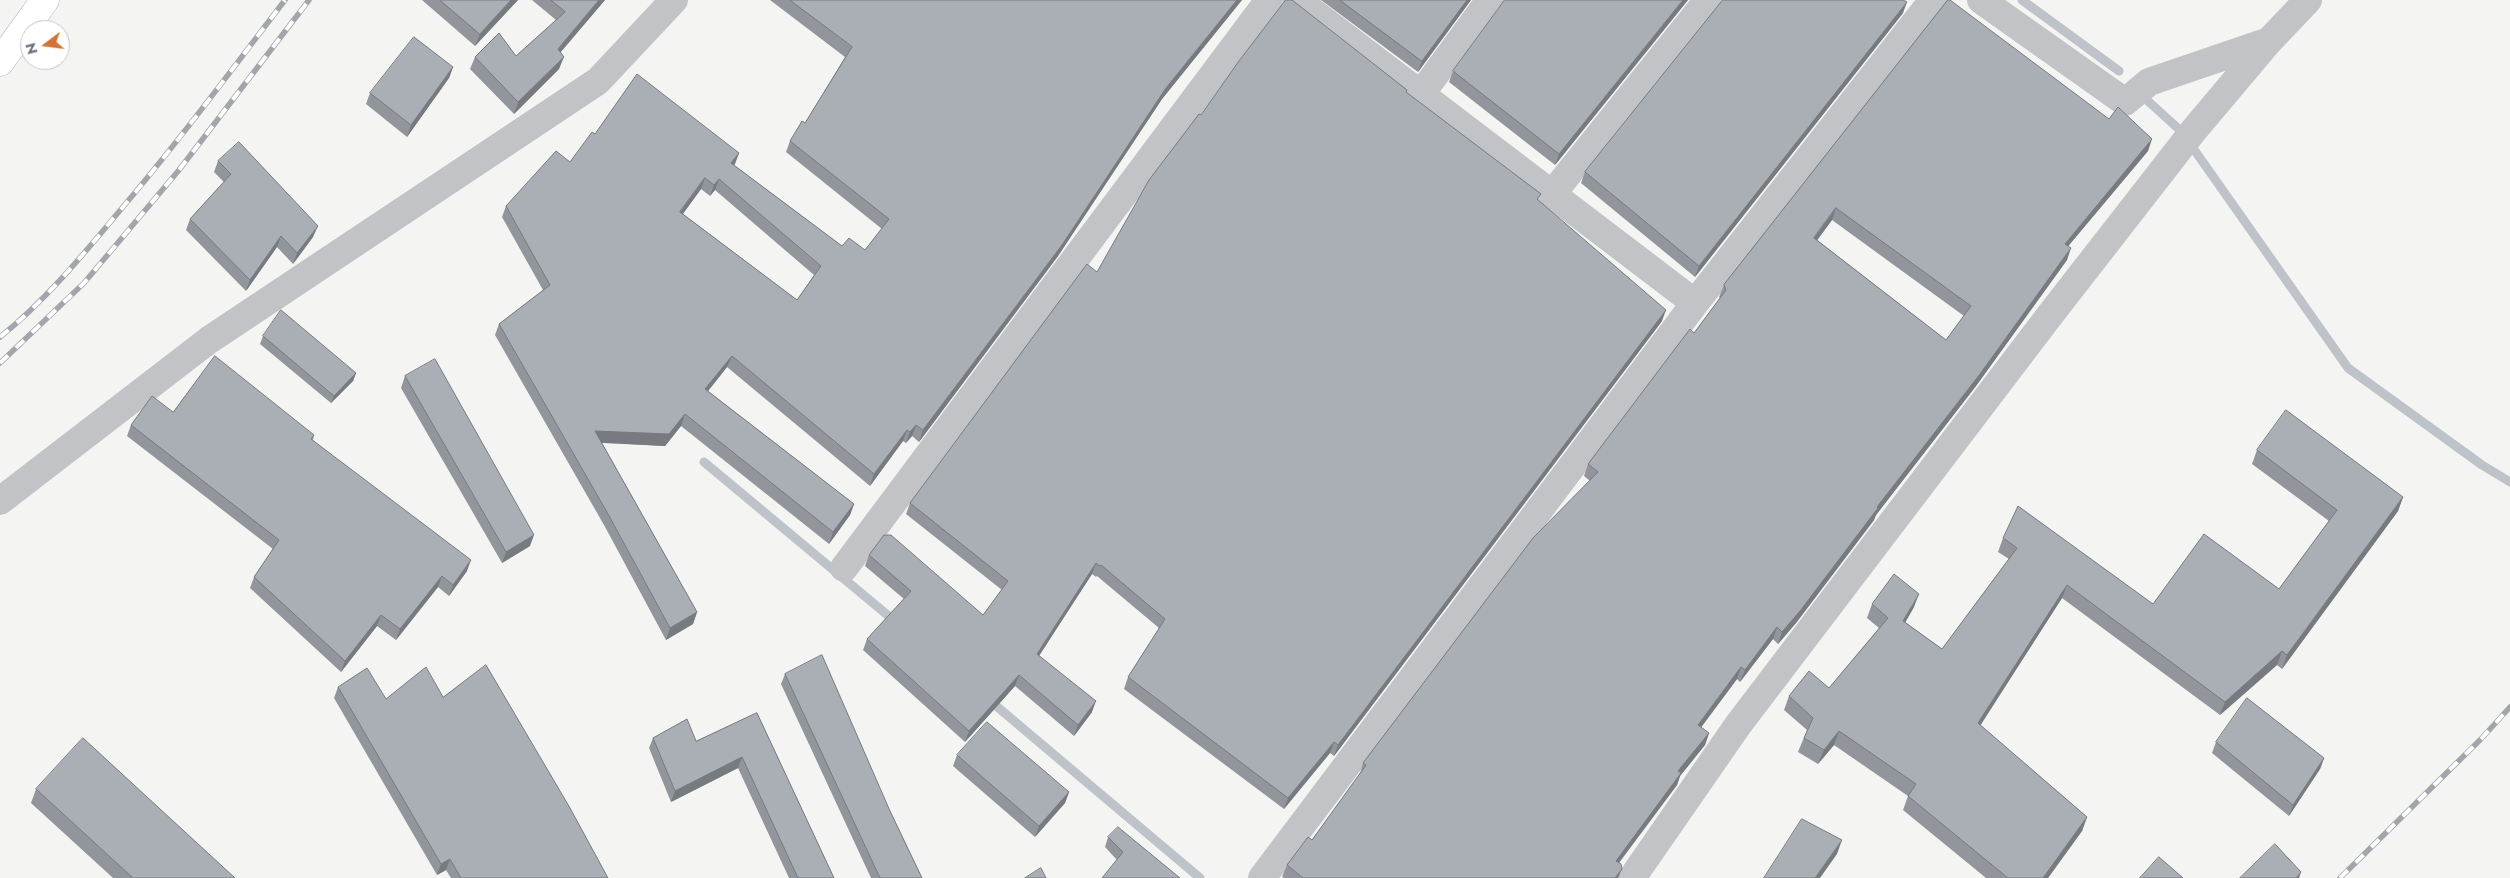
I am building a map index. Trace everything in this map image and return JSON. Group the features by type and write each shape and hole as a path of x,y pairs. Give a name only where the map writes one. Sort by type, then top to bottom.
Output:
{"main road":[{"path":"0,62 46,0"}],"street":[{"path":"0,502 209,340 598,81 674,0"},
{"path":"844,568 1269,0"},
{"path":"1297,0 1695,303"},
{"path":"1420,94 1490,0"},
{"path":"1552,194 1708,0"},
{"path":"1262,878 1695,303 1933,0"},
{"path":"1981,0 2125,102 2149,82 2269,41"},
{"path":"1632,878 1738,725 2050,315 2188,139 2269,41 2308,0"}],"building":[{"path":"440,0 511,0 480,34"},
{"path":"551,0 599,0 558,49 564,57 518,102 475,57 499,33 516,56 565,12"},
{"path":"790,0 1237,0 1166,88 1062,245 923,430 916,425 910,432 907,430 874,474 732,356 705,389 854,504 833,532 685,414 669,434 595,431 697,612 670,628 608,514 499,324 550,285 506,206 556,151 570,162 592,132 595,134 637,74 739,153 731,163 842,246 849,238 865,250 889,219 790,141 802,121 805,123 852,47","holes":["705,178 714,185 719,179 821,266 797,300 680,212"]},
{"path":"1286,0 1292,0 1407,90 1406,92 1541,194 1537,199 1666,310 1338,745 1334,742 1288,798 1128,677 1165,619 1101,565 1096,563 1037,654 1096,701 1078,725 1019,675 969,731 867,639 911,591 869,555 884,535 891,535 983,615 1008,581 910,503 1087,264 1097,272 1149,180 1199,114 1201,115 1239,61"},
{"path":"1340,0 1467,0 1422,61"},
{"path":"1505,0 1683,0 1559,154 1453,71"},
{"path":"1723,0 1903,0 1907,2 1699,266 1585,172"},
{"path":"1948,0 2109,119 2118,107 2152,139 2065,244 2071,248 1980,374 1877,507 1800,611 1782,632 1777,627 1745,670 1741,667 1698,725 1709,733 1678,771 1681,773 1616,861 1621,864 1622,869 1615,878 1303,878 1287,865 1308,837 1312,840 1366,765 1363,763 1533,538 1598,472 1588,464 1690,329 1694,333 1726,290 1724,285","holes":["1836,208 1971,306 1946,340 1814,238"]},
{"path":"414,37 453,67 411,125 370,93"},
{"path":"239,142 318,226 297,253 281,236 250,280 190,219 231,174 218,161"},
{"path":"281,310 356,373 334,396 263,336"},
{"path":"215,356 314,435 311,439 471,560 453,585 442,576 400,629 381,615 345,661 254,577 279,540 131,425 152,396 173,412"},
{"path":"435,359 534,535 506,552 405,376"},
{"path":"2286,410 2403,497 2287,655 2282,651 2225,702 2067,585 1978,723 2087,817 2043,878 2008,878 1908,796 1916,784 1839,731 1824,750 1804,738 1813,718 1789,696 1809,671 1829,688 1888,618 1872,604 1894,574 1919,594 1903,621 1942,649 2017,548 2003,538 2018,506 2153,604 2204,534 2279,589 2337,510 2257,450"},
{"path":"822,655 890,811 922,878 880,878 785,674"},
{"path":"486,665 570,808 608,878 461,878 450,859 441,864 338,687 367,668 386,699 426,667 443,697"},
{"path":"2247,698 2324,758 2293,805 2216,742"},
{"path":"757,713 834,878 798,878 742,757 675,791 653,738 687,719 696,741"},
{"path":"987,722 1069,792 1039,826 957,755"},
{"path":"83,738 235,878 133,878 36,789"},
{"path":"1802,819 1842,840 1815,878 1764,878"},
{"path":"1118,827 1180,878 1102,878 1123,852 1108,837"},
{"path":"2275,844 2301,872 2296,878 2240,878"},
{"path":"2159,857 2183,878 2140,878"},
{"path":"1041,868 1046,878 1025,878"}],"waterway":[{"path":"2022,0 2119,71"},
{"path":"2149,102 2181,131 2348,368 2482,465 2510,482"},
{"path":"704,462 897,623"},
{"path":"988,699 1200,878"}],"railway":[{"path":"0,337 47,294 90,246 182,135 285,0"},
{"path":"0,363 84,283 179,170 309,0"},
{"path":"2340,878 2482,738 2510,707"}]}
